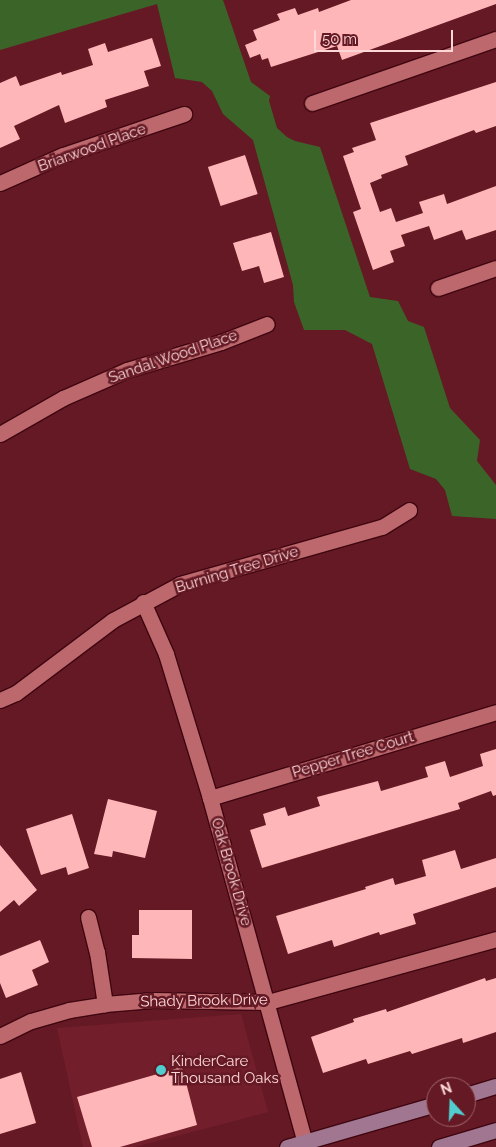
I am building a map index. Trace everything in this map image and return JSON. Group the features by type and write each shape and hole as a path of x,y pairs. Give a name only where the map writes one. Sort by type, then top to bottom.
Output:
{"main road":[{"path":"476,1092 496,1086"},
{"path":"287,1147 305,1144 426,1107"},
{"path":"439,1147 496,1130"}],"street":[{"path":"312,103 496,39"},
{"name":"Briarwood Place","path":"0,183 63,155 184,114"},
{"path":"438,288 496,268"},
{"name":"Sandal Wood Place","path":"0,434 63,398 127,370 221,342 267,324"},
{"name":"Burning Tree Drive","path":"0,700 16,693 113,620 143,602 180,584 382,527 409,510"},
{"name":"Oak Brook Drive","path":"143,602 166,654 210,798 268,1002 305,1144"},
{"name":"Pepper Tree Court","path":"210,798 496,712"},
{"path":"88,917 97,952 105,1004"},
{"name":"Shady Brook Drive","path":"0,1036 30,1022 69,1010 105,1004 153,1000 268,1002 496,939"}],"shaded area":[{"name":"KinderCare Thousand Oaks","path":"241,1014 268,1112 135,1147 83,1147 57,1028"}],"green space":[{"path":"0,0 223,0 251,82 270,96 269,101 277,128 295,141 320,147 370,297 398,301 408,321 424,327 450,408 480,440 477,461 496,485 496,519 452,516 445,490 436,479 410,469 372,344 345,330 304,330 294,302 293,285 253,140 223,114 212,91 202,82 175,78 157,4 0,50"}],"building":[{"path":"351,0 496,0 496,4 342,60 337,46 271,67 268,58 262,60 260,54 250,58 245,45 257,40 253,30 280,20 277,14 295,8 298,15 318,8 319,12"},
{"path":"152,38 161,66 144,71 149,86 105,100 107,107 65,123 59,105 14,126 20,139 0,148 0,83 16,76 20,86 61,72 62,75 93,65 88,49 105,43 108,52"},
{"path":"496,82 496,126 476,133 474,130 405,156 408,165 381,175 382,178 370,183 380,212 391,208 396,222 423,213 419,202 444,194 447,204 496,186 496,230 466,240 462,230 434,240 429,226 401,235 405,246 390,251 394,262 373,270 353,212 361,209 343,156 354,152 352,148 376,140 370,123"},
{"path":"245,155 258,194 221,206 208,167"},
{"path":"271,232 284,277 264,283 259,266 242,271 233,243"},
{"path":"496,749 496,795 493,796 491,791 458,803 460,809 262,868 250,830 266,825 263,814 285,807 288,816 320,806 317,797 378,781 381,791 428,777 425,767 445,761 450,777 483,766 480,754"},
{"path":"108,799 157,811 145,858 113,851 112,857 94,854"},
{"path":"72,814 89,868 68,875 66,867 41,875 26,829"},
{"path":"0,845 37,890 19,906 14,900 0,912"},
{"path":"455,850 461,869 496,858 496,887 413,914 416,924 380,935 379,932 334,947 332,940 288,954 276,916 366,889 365,887 393,878 395,885 426,876 422,860"},
{"path":"139,910 192,910 192,959 132,958 132,935 139,935"},
{"path":"40,940 49,962 32,970 38,985 6,998 0,983 0,956"},
{"path":"485,978 486,981 496,978 496,1032 463,1043 462,1038 412,1054 410,1051 368,1064 366,1059 323,1073 311,1037 354,1022 353,1019 386,1009 387,1012"},
{"path":"182,1067 197,1125 120,1147 92,1147 77,1097"},
{"path":"21,1072 36,1123 0,1134 0,1079"}],"place":[{"name":"KinderCare Thousand Oaks","path":"161,1070"}]}
